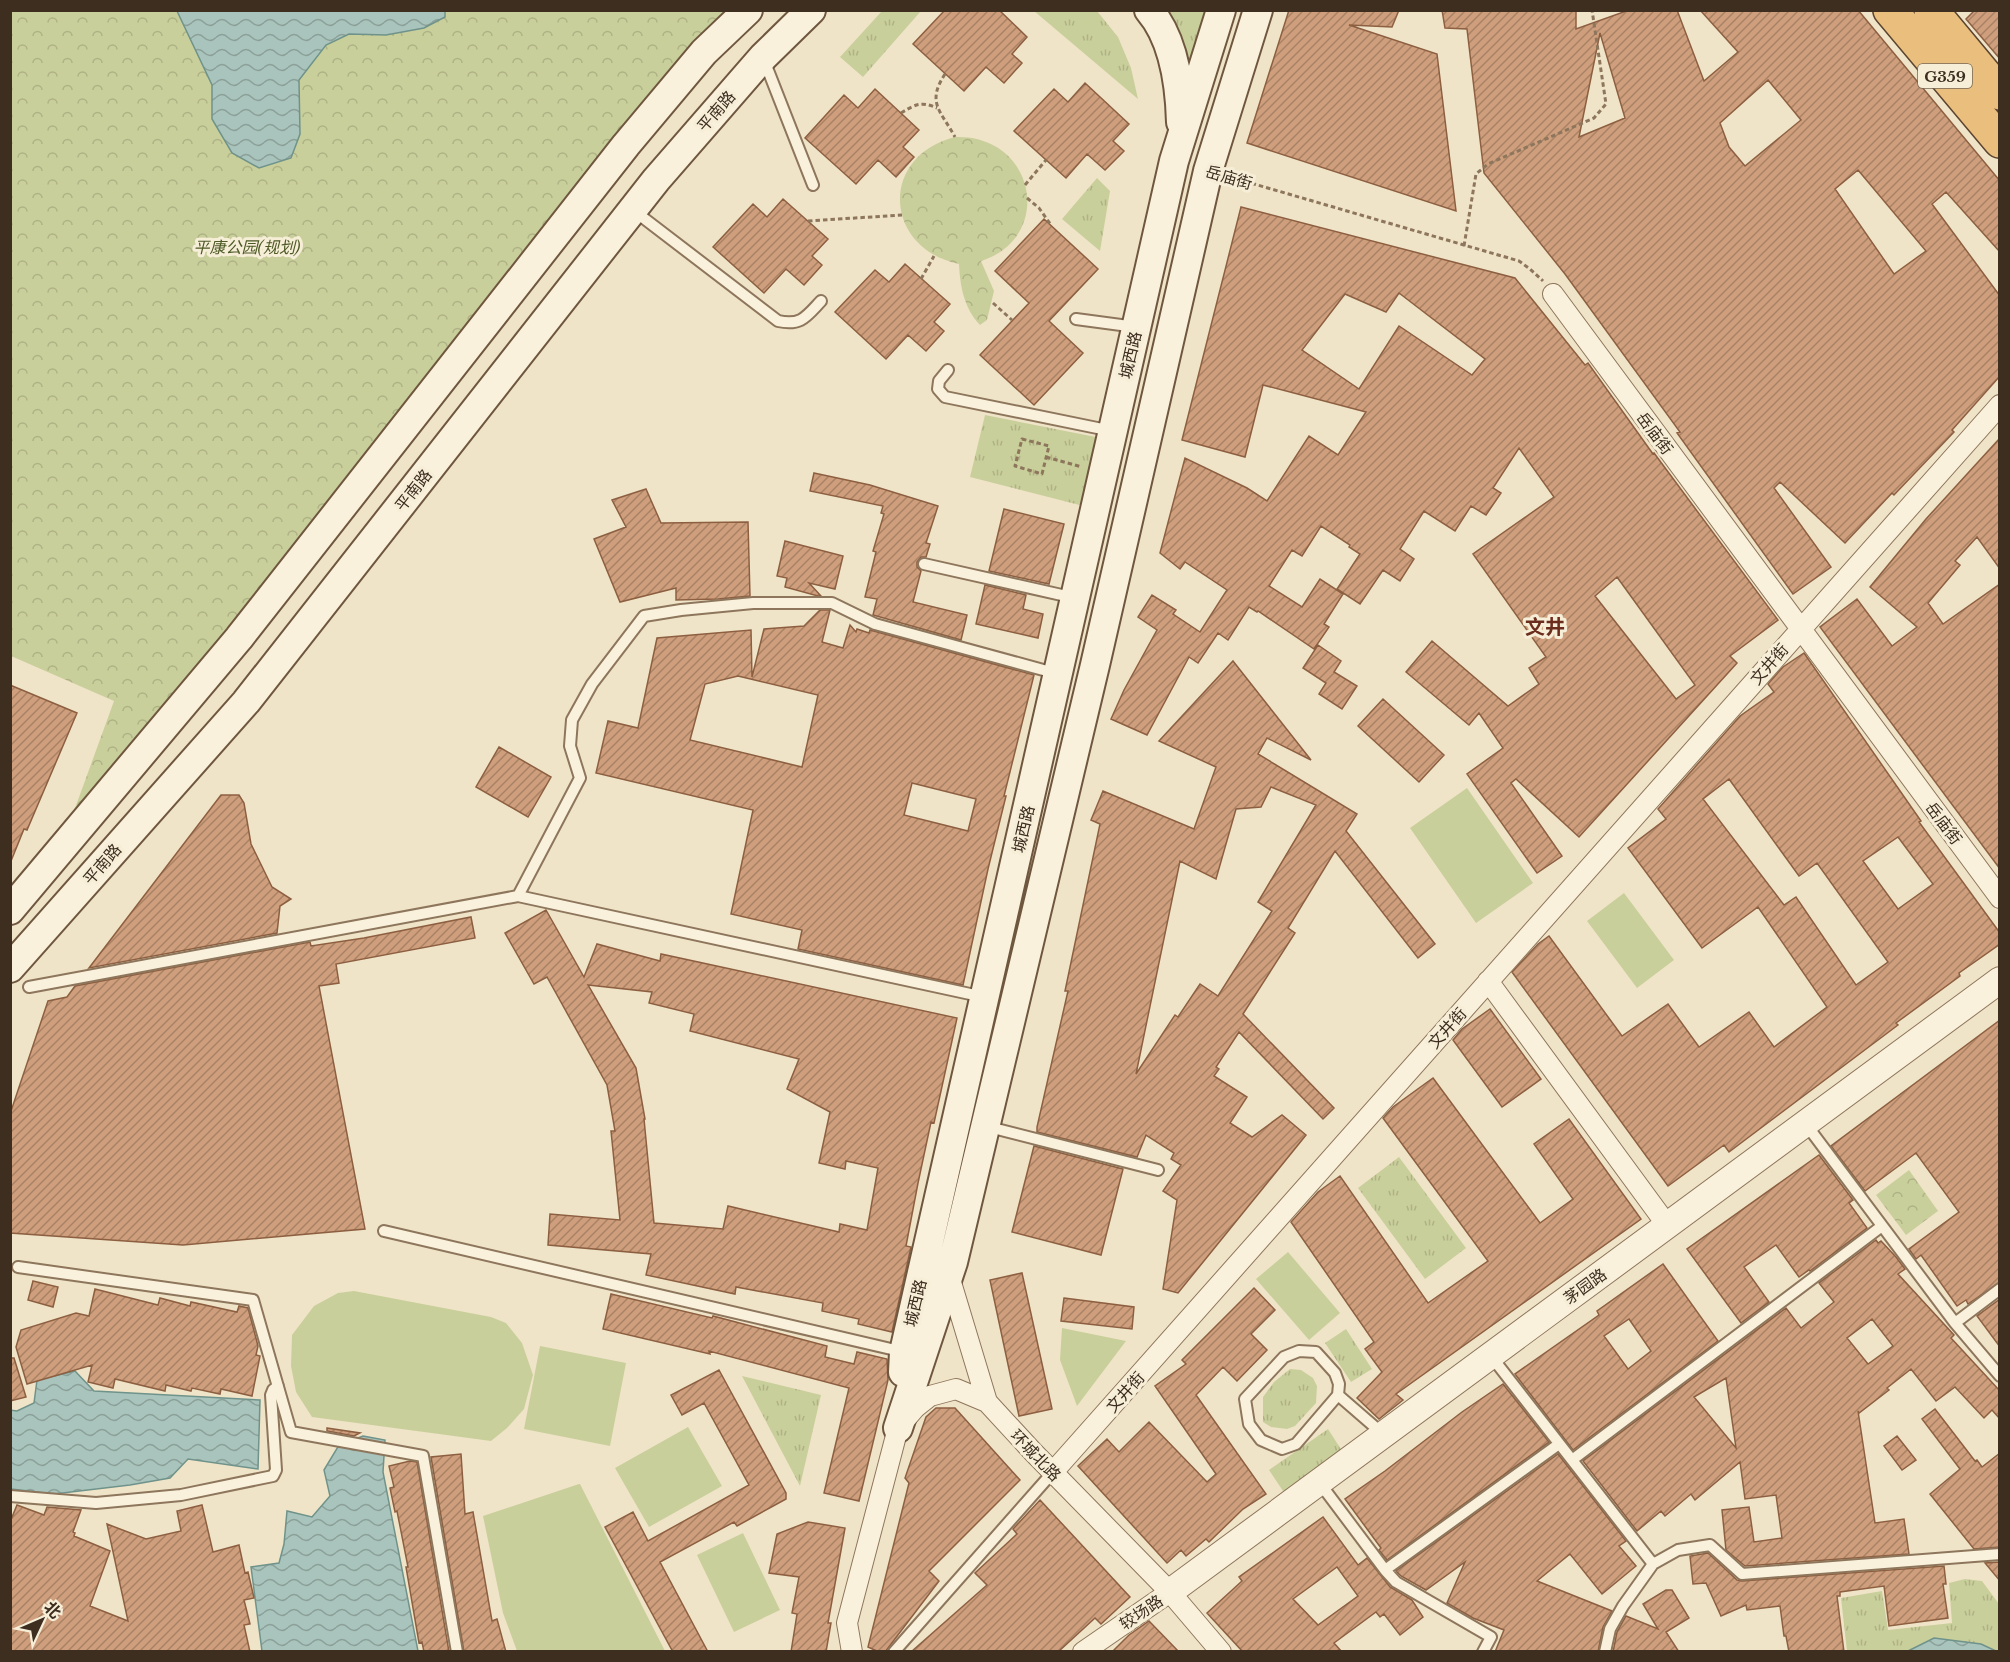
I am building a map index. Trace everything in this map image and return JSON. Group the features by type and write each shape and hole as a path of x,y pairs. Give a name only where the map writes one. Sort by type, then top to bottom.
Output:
{"highway":[{"name":"G359","path":"1890,10 2000,141"},
{"name":"G359","path":"1931,10 2000,93"}],"main road":[{"path":"10,910 239,638 626,145 704,52 748,10"},
{"name":"平南路","path":"20,978 246,702 656,180 763,57 812,10"},
{"path":"1149,10 1166,38 1174,65 1181,105 1182,134"},
{"name":"城西路","path":"898,1428 904,1352 1136,327 1174,161 1221,10"},
{"path":"898,1428 953,1262 1098,653 1208,171 1258,10"}],"street":[{"name":"岳庙街","path":"1553,294 2000,898"},
{"name":"文井街","path":"1053,1472 2000,405"},
{"name":"茅园路","path":"1170,1592 2000,980"},
{"path":"1488,981 1667,1225"},
{"name":"环城北路","path":"936,1211 952,1290 987,1402 1170,1592 1221,1652"},
{"path":"898,1428 915,1408 930,1396 956,1389 987,1402"},
{"name":"城西路","path":"852,1652 847,1623 898,1428"},
{"name":"较场路","path":"1083,1652 1170,1592"}],"lane":[{"path":"763,57 813,185"},
{"path":"633,210 778,321 791,324 804,320 821,301"},
{"path":"1076,319 1136,327"},
{"path":"948,370 939,381 938,389 945,397 1113,431"},
{"path":"924,564 1075,598"},
{"path":"518,896 580,778 570,746 572,720 592,684 644,616 753,603 832,603 875,624 1058,674"},
{"path":"20,978 518,896 985,997"},
{"path":"1805,1123 1955,1323 2000,1376"},
{"path":"985,1126 1158,1170"},
{"path":"1572,1460 1882,1226"},
{"path":"384,1231 904,1352"},
{"path":"18,1268 253,1300 291,1432 423,1456 457,1652"},
{"path":"1955,1323 2000,1289"},
{"path":"1299,1351 1316,1352 1335,1373 1340,1384 1338,1395 1296,1444 1282,1449 1261,1440 1249,1424 1245,1399 1284,1357 1299,1351"},
{"path":"1490,1356 1653,1564"},
{"path":"10,1496 96,1503 180,1495 273,1476 276,1470 271,1395 278,1386"},
{"path":"1338,1395 1383,1435"},
{"path":"1385,1570 1559,1444"},
{"name":"文井街","path":"894,1652 1053,1472"},
{"path":"1319,1482 1396,1582 1491,1637 1483,1652"},
{"path":"1605,1652 1610,1629 1623,1606 1653,1564 1678,1550 1710,1545 1742,1574 2000,1554"}],"path":[{"path":"1464,246 1476,174 1488,164 1594,118 1606,104 1593,10"},
{"path":"945,74 935,93 937,108 955,137"},
{"path":"901,113 920,104 937,108"},
{"path":"1025,185 1046,160"},
{"name":"岳庙街","path":"1208,171 1519,261 1538,275 1553,294"},
{"path":"1027,198 1039,208 1051,225"},
{"path":"808,221 902,215"},
{"path":"921,279 934,256"},
{"path":"993,303 1012,320"},
{"path":"1022,439 1049,446 1046,457 1042,474 1015,466 1022,439"},
{"path":"1046,457 1103,472"}],"green space":[{"name":"平康公园(规划)","path":"11,11 748,11 58,855 114,701 11,656"},
{"path":"882,11 921,11 863,77 840,57"},
{"path":"1034,11 1097,11 1118,37 1131,68 1138,99"},
{"path":"1161,11 1206,11 1186,72"},
{"path":"955,137 982,141 1004,152 1018,169 1026,189 1027,211 1020,231 1004,249 981,261 994,291 987,320 980,325 970,311 964,296 959,264 934,255 916,240 904,222 900,202 903,181 913,163 930,147"},
{"path":"1097,178 1110,191 1100,251 1062,219"},
{"path":"985,415 1111,440 1095,509 970,477"},
{"path":"1467,788 1533,883 1476,923 1410,828"},
{"path":"1624,893 1674,960 1637,988 1587,921"},
{"path":"1399,1157 1466,1248 1425,1279 1358,1188"},
{"path":"1909,1170 1938,1211 1906,1235 1876,1195"},
{"path":"1288,1252 1340,1313 1309,1340 1256,1279"},
{"path":"354,1291 491,1317 506,1323 522,1343 533,1375 524,1409 507,1428 491,1441 312,1417 296,1392 291,1366 292,1335 314,1306 338,1293"},
{"path":"1062,1328 1126,1341 1077,1406 1060,1360"},
{"path":"1346,1329 1372,1369 1351,1382 1325,1343"},
{"path":"540,1346 626,1363 610,1446 524,1429"},
{"path":"1290,1369 1301,1370 1313,1378 1317,1386 1316,1403 1295,1426 1287,1429 1271,1427 1263,1422 1263,1397 1274,1382"},
{"path":"742,1376 821,1395 800,1486"},
{"path":"688,1427 722,1486 649,1527 615,1468"},
{"path":"1328,1429 1344,1454 1285,1494 1269,1470"},
{"path":"580,1484 665,1651 517,1651 503,1613 483,1516"},
{"path":"743,1533 780,1610 734,1632 697,1555"},
{"path":"1965,1579 1982,1581 1999,1604 1999,1651 1847,1651 1841,1598 1882,1591 1888,1630 1952,1623 1949,1583"}],"water":[{"path":"177,11 445,11 445,17 424,28 386,35 349,34 326,45 299,80 300,134 291,158 259,168 232,153 212,119 212,85"},
{"path":"75,1371 94,1391 260,1400 258,1469 188,1459 170,1478 130,1485 54,1494 11,1489 10,1410 17,1411 34,1403 37,1380"},
{"path":"363,1436 385,1440 383,1472 418,1651 262,1651 251,1567 279,1563 284,1544 287,1511 312,1517 330,1496 324,1470 339,1445"},
{"path":"1934,1638 1981,1644 1996,1651 1908,1651"}],"building":[{"path":"945,10 999,10 1027,37 1012,54 1022,63 1004,83 986,67 964,91 913,44"},
{"path":"1289,10 1399,10 1392,27 1349,25 1437,54 1456,211 1247,143"},
{"path":"1442,10 1576,10 1576,29 1629,10 1677,10 1704,81 1738,52 1700,10 1858,10 2000,181 2000,252 1946,192 1932,204 2000,296 2000,376 1952,430 1954,432 1845,543 1780,482 1774,488 1831,567 1793,594 1677,433 1680,432 1565,274 1484,173 1467,29 1445,28","holes":["1600,33 1625,118 1579,137","1768,80 1801,120 1745,166 1729,147 1720,123","1858,170 1926,251 1894,274 1835,189"]},
{"path":"1975,10 2000,10 2000,59 1966,19"},
{"path":"1085,83 1129,124 1113,141 1124,151 1105,170 1087,154 1066,178 1014,131 1054,89 1068,102"},
{"path":"875,89 919,130 903,147 914,157 896,177 878,160 856,184 805,138 844,95 858,108"},
{"path":"783,199 828,239 812,256 822,265 804,285 786,269 764,293 713,247 753,204 767,217"},
{"path":"1241,207 1515,278 1585,365 1588,363 1653,454 1778,620 1730,656 1737,663 1579,837 1516,779 1511,783 1562,856 1537,873 1467,774 1503,748 1479,713 1469,725 1406,672 1432,641 1508,706 1539,684 1529,668 1546,657 1473,554 1554,497 1519,448 1493,488 1501,493 1486,515 1471,506 1455,531 1424,511 1400,549 1414,559 1400,581 1383,570 1360,604 1337,589 1360,554 1321,526 1302,556 1292,550 1269,586 1302,607 1320,579 1343,594 1324,624 1329,627 1314,649 1249,607 1228,640 1218,633 1198,663 1189,657 1147,735 1111,719 1157,630 1138,617 1152,595 1176,610 1173,614 1200,632 1227,590 1185,562 1180,569 1160,553 1185,458 1247,488 1267,501 1309,436 1338,455 1366,412 1263,385 1245,457 1182,440","holes":["1399,293 1485,359 1472,375 1399,326 1359,389 1302,350 1345,294 1386,312","1617,577 1695,685 1676,699 1595,596"]},
{"path":"1044,219 1098,269 1049,321 1083,353 1034,405 980,355 1029,303 995,271"},
{"path":"905,264 950,304 934,322 944,331 926,351 908,335 886,359 835,312 875,270 889,282"},
{"path":"2000,438 2000,569 1977,537 1955,561 1960,565 1928,603 1943,624 2000,584 2000,869 1820,627 1857,599 1892,646 1917,627 1870,587 1926,519"},
{"path":"814,473 870,485 938,506 926,543 930,544 926,557 921,557 917,562 917,567 921,571 913,602 967,615 961,640 873,615 877,599 865,597 876,552 873,551 884,514 881,513 883,506 810,491"},
{"path":"646,489 661,523 748,522 750,596 676,600 676,588 620,602 594,539 626,527 612,500"},
{"path":"1004,509 1064,524 1049,584 989,571"},
{"path":"785,541 843,556 835,589 809,583 821,596 818,596 785,587 787,578 777,576"},
{"path":"985,585 1026,595 1023,609 1043,614 1038,638 976,624"},
{"path":"820,610 830,610 822,642 843,648 850,625 856,632 857,629 869,633 870,630 1034,675 1004,796 1006,796 963,985 798,949 802,930 731,914 753,810 596,773 608,721 638,728 657,638 751,630 752,677 764,629 804,626","holes":["738,676 818,695 802,767 690,740 705,684","912,783 976,799 968,831 904,815"]},
{"path":"1318,645 1341,661 1334,672 1357,686 1342,709 1319,694 1326,683 1303,668"},
{"path":"1804,653 1921,821 1919,822 2000,933 2000,944 1896,1023 1898,1025 1729,1152 1724,1145 1668,1186 1512,972 1538,944 1549,936 1622,1036 1668,1004 1699,1047 1749,1012 1774,1047 1827,1007 1758,907 1702,948 1628,848 1666,819 1658,809 1740,716 1774,692 1768,684 1783,667","holes":["1729,779 1799,876 1817,863 1888,962 1856,985 1796,897 1784,905 1703,799","1898,837 1933,884 1898,909 1863,861"]},
{"path":"1233,661 1311,760 1267,738 1258,754 1357,814 1346,831 1435,944 1418,958 1335,851 1288,928 1295,933 1243,1014 1334,1108 1323,1119 1239,1032 1216,1067 1219,1069 1214,1076 1247,1097 1230,1123 1252,1137 1282,1115 1306,1135 1178,1293 1163,1289 1177,1200 1163,1191 1181,1165 1171,1159 1174,1153 1146,1135 1137,1157 1037,1132 1068,991 1065,991 1100,824 1091,820 1103,791 1194,829 1216,767 1159,741","holes":["1271,787 1316,805 1258,902 1272,911 1218,996 1200,984 1178,1017 1175,1015 1136,1074 1180,861 1216,879 1236,809 1261,807"]},
{"path":"10,685 77,713 27,830 24,829 11,861"},
{"path":"1383,699 1444,755 1419,782 1358,726"},
{"path":"499,747 551,777 528,817 476,787"},
{"path":"221,795 239,795 244,803 251,844 272,887 291,899 280,906 277,933 89,968"},
{"path":"546,910 584,977 597,944 660,961 661,954 957,1018 918,1183 906,1246 911,1247 892,1332 858,1324 859,1319 822,1311 823,1303 736,1287 735,1294 646,1275 651,1254 548,1245 550,1214 620,1220 611,1131 615,1131 607,1085 547,977 534,984 505,933","holes":["588,985 652,992 649,1003 694,1014 690,1031 799,1059 787,1089 830,1112 819,1163 845,1169 846,1161 878,1168 867,1230 840,1224 839,1232 728,1206 723,1229 654,1223 645,1119 636,1068"]},
{"path":"471,917 475,938 336,964 339,983 319,986 365,1229 183,1245 10,1233 10,1114 48,1001 67,997 75,986 310,942 311,946 364,938"},
{"path":"1490,1009 1541,1079 1502,1107 1453,1040 1462,1029"},
{"path":"2000,1020 2000,1282 1968,1304 1966,1300 1957,1306 1921,1255 1916,1259 1909,1249 1959,1212 1916,1153 1865,1191 1831,1146"},
{"path":"1433,1078 1540,1223 1573,1199 1534,1144 1569,1119 1641,1219 1396,1394 1403,1400 1379,1419 1357,1398 1382,1372 1365,1349 1374,1342 1291,1222 1318,1192 1340,1176 1428,1303 1488,1261 1383,1118 1393,1107"},
{"path":"1034,1146 1123,1169 1101,1255 1012,1232"},
{"path":"1819,1155 1853,1200 1849,1203 1867,1228 1799,1277 1776,1245 1744,1267 1769,1302 1741,1323 1687,1249"},
{"path":"1876,1240 1878,1243 1881,1241 1905,1269 1898,1274 1954,1335 1951,1338 2000,1391 2000,1419 1992,1410 1984,1418 1955,1387 1936,1401 1911,1369 1887,1388 1889,1390 1859,1413 1858,1411 1875,1523 1904,1519 1909,1554 1745,1566 1726,1550 1722,1510 1749,1507 1754,1542 1782,1538 1776,1495 1745,1499 1740,1462 1695,1500 1691,1494 1665,1516 1661,1511 1637,1531 1583,1461 1786,1308 1801,1328 1834,1302 1819,1283","holes":["1872,1319 1893,1346 1868,1364 1847,1338","1726,1378 1736,1448 1694,1397"]},
{"path":"1663,1264 1718,1341 1573,1450 1515,1374 1599,1315 1597,1311","holes":["1629,1319 1651,1351 1628,1369 1604,1336"]},
{"path":"1022,1273 1052,1409 1019,1416 990,1280"},
{"path":"33,1281 58,1287 53,1307 28,1300"},
{"path":"1254,1288 1275,1310 1251,1334 1267,1350 1237,1381 1223,1367 1196,1395 1266,1494 1243,1509 1209,1542 1206,1539 1186,1556 1181,1550 1167,1563 1078,1466 1107,1439 1119,1452 1149,1422 1207,1482 1216,1474 1155,1386 1186,1364 1182,1360"},
{"path":"95,1289 158,1305 160,1298 190,1306 191,1302 237,1312 239,1306 248,1308 258,1346 256,1355 260,1356 252,1396 221,1389 220,1394 192,1388 191,1391 166,1385 165,1391 115,1379 113,1388 88,1382 92,1365 27,1384 16,1347 21,1330 76,1313 89,1316"},
{"path":"611,1294 712,1318 713,1316 827,1346 825,1357 854,1364 857,1352 887,1359 888,1380 859,1501 824,1493 849,1388 709,1351 710,1354 603,1329"},
{"path":"1064,1298 1134,1307 1132,1329 1061,1321"},
{"path":"2000,1299 2000,1347 1977,1316"},
{"path":"10,1358 14,1358 26,1397 10,1401"},
{"path":"719,1370 786,1493 786,1499 737,1526 734,1522 660,1562 708,1652 673,1652 605,1527 633,1512 648,1541 749,1485 704,1403 682,1415 671,1395"},
{"path":"1503,1384 1549,1442 1387,1560 1379,1550 1381,1548 1345,1499"},
{"path":"936,1408 955,1408 1020,1480 929,1571 939,1581 885,1652 879,1652 868,1647 909,1483 905,1478 926,1417"},
{"path":"1935,1409 1982,1467 2000,1453 2000,1547 1974,1549 1930,1494 1960,1469 1922,1419"},
{"path":"327,1428 360,1433 354,1436 327,1431"},
{"path":"1897,1436 1916,1460 1902,1470 1884,1446"},
{"path":"461,1454 465,1514 473,1512 492,1621 497,1619 506,1652 464,1652 431,1457"},
{"path":"1558,1454 1626,1541 1619,1546 1636,1566 1602,1594 1570,1554 1537,1581 1612,1611 1603,1627 1598,1652 1495,1652 1504,1630 1473,1618 1447,1603 1465,1562 1426,1590 1396,1571"},
{"path":"410,1461 417,1462 449,1652 424,1652 422,1642 419,1643 406,1567 408,1567 390,1488 394,1487 389,1466"},
{"path":"1040,1500 1130,1597 1101,1624 1095,1618 1058,1652 911,1652 987,1585 975,1573 1017,1534 1013,1529"},
{"path":"17,1505 44,1515 47,1507 81,1510 73,1532 74,1536 110,1551 90,1606 128,1621 107,1524 146,1539 181,1531 177,1511 202,1505 213,1552 239,1545 245,1573 248,1572 254,1598 244,1600 250,1624 244,1625 250,1652 10,1652 10,1522"},
{"path":"1323,1517 1358,1565 1367,1558 1390,1587 1412,1600 1423,1617 1400,1635 1384,1614 1380,1617 1376,1612 1334,1643 1342,1652 1243,1652 1207,1613 1242,1581 1239,1577","holes":["1337,1567 1358,1596 1318,1625 1293,1599"]},
{"path":"808,1522 845,1528 828,1623 831,1623 826,1652 791,1652 797,1614 792,1613 799,1577 769,1573 777,1534"},
{"path":"1708,1553 1737,1580 1742,1581 1944,1566 1946,1584 1943,1584 1948,1618 1889,1626 1884,1586 1840,1592 1840,1596 1837,1596 1844,1652 1789,1652 1786,1636 1784,1636 1780,1606 1747,1610 1746,1605 1721,1616 1706,1583 1693,1584 1690,1556"},
{"path":"2000,1562 2000,1581 1985,1563"},
{"path":"1666,1590 1672,1590 1689,1618 1666,1632 1679,1652 1613,1652 1617,1632 1626,1616 1658,1629 1643,1604"},
{"path":"1149,1621 1179,1652 1112,1652 1129,1635"}],"district":[{"name":"文井","path":"1545,627"}]}
